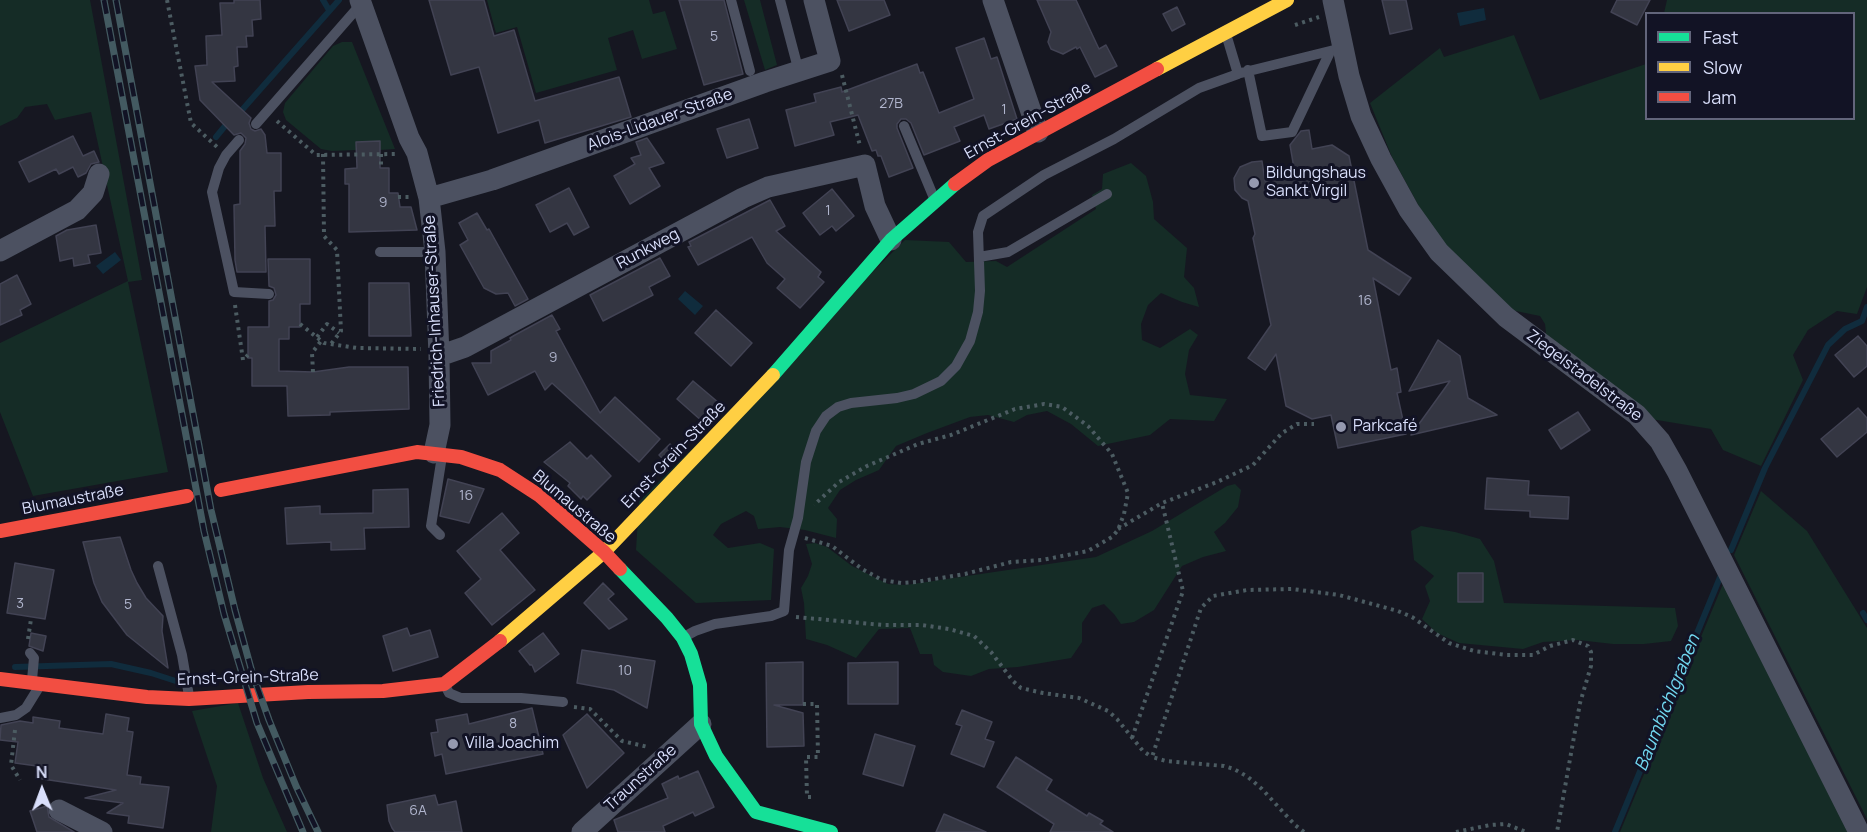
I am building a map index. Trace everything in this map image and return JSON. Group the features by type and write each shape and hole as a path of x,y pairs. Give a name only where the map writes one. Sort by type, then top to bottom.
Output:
{"street":[{"path":"814,0 830,61"},
{"path":"993,0 1038,132"},
{"name":"Ernst-Grein-Straße","path":"0,679 35,680 147,697 231,698 308,692 383,691 444,684 538,610 604,552 793,354 891,240 951,187 988,160 1038,132 1287,0"},
{"name":"Friedrich-Inhauser-Straße","path":"361,2 409,138 417,153 421,197 435,252 439,356 438,454"},
{"name":"Ziegelstadelstraße","path":"1334,4 1336,49 1371,140 1401,197 1439,252 1506,317 1636,415 1660,441 1859,832"},
{"name":"Alois-Lidauer-Straße","path":"421,197 492,180 830,61"},
{"path":"865,165 880,219 891,240"},
{"name":"Runkweg","path":"439,356 465,347 743,198 768,187 865,165"},
{"path":"0,251 77,210 93,193 99,174"},
{"name":"Blumaustraße","path":"221,489 417,452 461,457 488,465 527,486 604,552 667,618 683,638 691,654 700,685 701,724"},
{"name":"Blumaustraße","path":"0,531 187,496"},
{"path":"701,724 716,756 756,822 831,832"},
{"name":"Traunstraße","path":"582,832 701,724"},
{"path":"58,810 102,832"}],"lane":[{"path":"731,0 750,71"},
{"path":"780,0 799,72"},
{"path":"256,123 361,2"},
{"path":"1226,34 1243,72 1262,136 1292,132 1336,49"},
{"path":"683,638 715,624 771,616 784,611 788,557 800,510 805,469 812,442 822,422 830,412 851,403 897,398 921,392 941,381 956,366 970,341 978,312 979,224 986,213 1037,180 1114,139 1199,87 1243,72 1336,49"},
{"path":"904,126 935,201"},
{"path":"239,140 226,155 219,168 212,192 234,292 269,294"},
{"path":"979,257 1008,252 1107,194"},
{"path":"380,252 435,252"},
{"path":"438,454 431,526 440,534"},
{"path":"158,566 186,672 189,696"},
{"path":"0,718 16,715 26,708 35,680 32,656"},
{"path":"444,684 449,693 461,698 521,698 561,702"}],"path":[{"path":"167,0 191,123 226,155"},
{"path":"1288,27 1334,4"},
{"path":"830,61 844,77 865,165"},
{"path":"267,112 316,155 417,153"},
{"path":"323,154 324,236 337,250 341,331 331,344"},
{"path":"381,154 381,168"},
{"path":"399,197 421,197"},
{"path":"234,292 243,360 248,355"},
{"path":"300,324 321,341 331,344 357,348 426,349 439,356"},
{"path":"317,337 327,324 339,333"},
{"path":"313,372 312,353 321,341"},
{"path":"800,510 809,510 839,482 867,466 918,444 951,435 1015,409 1044,404 1062,407 1089,426 1112,454 1128,493 1118,530"},
{"path":"793,536 832,546 862,569 882,580 901,584 946,577 1011,562 1067,556 1088,551 1162,503 1217,482 1253,465 1282,433 1297,424 1314,424"},
{"path":"1132,738 1183,591 1162,503"},
{"path":"1152,757 1201,608 1207,600 1213,596 1247,590 1292,589 1339,595 1398,611 1412,617 1449,643 1474,651 1533,655 1550,646 1573,640 1588,645 1592,652 1591,666 1580,703 1557,832"},
{"path":"784,611 795,616 883,625 921,625 974,636 991,652 1021,688 1090,702 1113,715 1152,757 1166,761 1217,765 1248,777 1304,832"},
{"path":"561,702 559,705 590,709 621,741 669,752"},
{"path":"803,704 817,704 818,757 806,757 807,797 814,797"},
{"path":"16,715 11,765 20,780"},
{"path":"1456,832 1506,824 1526,832"}],"green space":[{"path":"0,0 90,0 142,280 128,282 168,472 33,496 0,412 0,343 128,281 91,112 55,120 47,104 25,107 17,118 0,126"},
{"path":"487,0 649,0 653,14 665,11 677,49 642,59 633,30 608,38 617,70 536,93 517,27 496,33"},
{"path":"744,0 760,0 777,65 765,70"},
{"path":"1667,0 1867,0 1867,287 1857,314 1837,311 1808,330 1793,355 1803,380 1761,466 1723,450 1711,429 1651,419 1547,342 1545,324 1540,316 1506,309 1432,230 1392,157 1370,103 1440,48 1444,57 1514,35 1540,100 1645,64 1645,120 1855,120 1855,12 1664,12"},
{"path":"342,42 352,42 395,149 380,150 379,141 356,142 356,150 321,149 286,120 283,112 285,103 333,46"},
{"path":"1131,163 1146,176 1153,202 1154,219 1187,248 1184,277 1194,288 1199,307 1161,293 1148,305 1141,324 1142,340 1160,348 1190,329 1198,335 1189,350 1185,374 1190,395 1227,399 1214,421 1170,419 1150,435 1098,446 1071,424 1047,411 1027,415 1014,422 988,415 970,417 927,433 896,446 879,470 840,490 828,508 837,519 836,538 805,530 780,527 758,529 754,516 746,511 721,524 713,535 728,548 760,543 774,549 771,600 696,603 636,550 639,501 905,240 949,242 966,262 996,261 1007,267 1096,209 1092,195 1102,189 1103,174"},
{"path":"1235,484 1241,490 1238,507 1214,532 1226,551 1182,566 1154,610 1134,622 1121,624 1104,604 1092,608 1082,623 1082,642 1071,658 1018,667 989,669 971,676 943,672 934,665 932,654 920,654 910,628 879,629 856,658 827,645 806,639 801,588 812,564 806,544 815,543 827,547 852,566 888,584 906,585 1096,557 1152,531 1227,486"},
{"path":"1761,491 1807,531 1867,628 1867,819 1734,555"},
{"path":"1421,526 1480,539 1494,561 1504,603 1675,608 1678,626 1671,641 1644,644 1613,644 1578,640 1543,642 1523,649 1459,643 1437,633 1422,619 1430,601 1425,586 1434,576 1414,560 1411,531"},
{"path":"1725,579 1853,832 1620,832"},
{"path":"238,703 263,778 287,832 211,832 217,786 192,711"}],"water":[{"path":"1484,8 1486,20 1460,26 1457,13"},
{"path":"115,252 121,260 103,274 96,266"},
{"path":"685,291 703,306 695,315 678,299"}],"building":[{"path":"234,0 260,0 261,19 252,20 253,36 246,36 247,47 237,47 238,66 234,67 235,81 212,82 251,118 249,123 251,129 255,131 261,129 265,135 267,153 281,153 281,191 274,191 275,226 265,226 266,272 237,272 234,205 240,204 240,151 246,138 241,133 234,135 200,100 195,66 207,65 206,36 222,35 220,3 234,3"},
{"path":"429,0 484,0 494,36 514,30 535,101 619,77 631,117 545,143 539,120 498,133 479,67 451,75"},
{"path":"679,0 724,0 743,74 704,85"},
{"path":"837,0 884,0 890,15 849,31"},
{"path":"1037,0 1076,0 1099,49 1106,45 1117,66 1095,77 1080,47 1063,54 1051,49 1048,42 1051,32"},
{"path":"1382,0 1406,0 1412,29 1390,34"},
{"path":"1617,0 1650,0 1637,25 1611,12"},
{"path":"1177,7 1185,24 1172,31 1163,14"},
{"path":"984,38 991,59 997,57 1017,119 989,129 984,115 954,127 960,141 924,155 911,123 906,119 901,119 897,128 913,168 889,177 881,156 878,156 876,150 872,151 858,115 830,122 834,135 795,146 786,110 816,102 814,94 841,87 842,92 917,64 920,73 923,72 939,113 974,99 956,48"},
{"path":"749,119 758,148 727,158 717,129"},
{"name":"Bildungshaus Sankt Virgil","path":"1309,130 1312,149 1332,145 1349,156 1368,250 1411,278 1399,295 1373,278 1391,370 1397,368 1401,392 1397,393 1406,434 1338,448 1331,415 1312,419 1286,406 1276,354 1265,370 1248,358 1271,325 1253,238 1255,234 1248,201 1235,190 1234,178 1240,167 1262,161 1265,181 1295,174 1290,145 1301,131"},
{"path":"73,136 83,156 94,151 99,162 91,164 86,173 78,177 73,167 59,174 56,169 29,182 19,162"},
{"path":"647,138 664,163 649,168 660,186 630,204 614,176 635,164 631,158 641,155 636,142"},
{"path":"380,141 380,168 389,168 389,193 398,193 400,207 411,207 417,230 349,232 349,184 345,184 345,169 357,168 356,142"},
{"path":"569,188 589,227 574,235 567,223 550,232 536,205"},
{"path":"832,189 854,216 836,231 832,226 820,235 803,213"},
{"path":"770,200 785,226 776,231 821,272 818,277 824,282 800,308 777,288 785,279 767,263 752,237 698,265 688,247 691,246 689,242"},
{"path":"477,213 487,230 489,229 528,299 515,306 508,293 496,294 484,288 460,245 468,240 459,223"},
{"path":"96,225 101,253 88,255 90,263 74,266 73,258 60,261 56,236 67,230"},
{"path":"660,258 670,276 649,287 653,295 603,321 590,295"},
{"path":"268,259 310,259 310,304 300,304 300,327 289,327 289,339 279,339 279,371 313,372 349,367 408,367 409,409 288,416 287,386 252,386 252,358 248,358 248,327 269,327 269,301 273,300 276,295 274,288 269,286"},
{"path":"17,275 31,304 20,310 22,315 0,325 0,284"},
{"path":"369,283 409,283 411,336 369,336"},
{"path":"716,310 752,343 731,366 695,333"},
{"path":"552,315 560,329 556,331 600,413 615,397 660,439 639,462 552,383 545,390 535,371 488,395 472,363 491,363 491,351"},
{"path":"1858,336 1867,346 1867,366 1854,377 1835,355"},
{"path":"1438,340 1460,356 1468,398 1497,415 1411,435 1450,381 1409,391"},
{"path":"693,381 719,403 703,422 677,399"},
{"path":"1858,408 1867,418 1867,432 1837,457 1821,439"},
{"path":"1578,412 1590,430 1561,449 1549,430"},
{"path":"570,442 587,459 591,455 611,476 587,500 583,496 581,499 568,486 570,483 544,462"},
{"path":"670,444 677,451 666,462 659,455"},
{"path":"1487,478 1529,481 1528,495 1569,497 1568,519 1530,517 1530,511 1485,509"},
{"path":"448,479 484,489 469,523 440,516"},
{"path":"408,489 409,527 364,528 365,549 331,550 331,542 287,544 285,508 320,506 320,514 373,513 373,490"},
{"path":"502,513 519,533 500,550 535,590 492,625 465,593 481,579 457,551"},
{"path":"120,537 137,583 146,598 163,616 162,631 168,668 127,635 102,602 94,583 83,542"},
{"path":"15,563 54,570 45,619 7,613"},
{"path":"1458,573 1483,573 1483,602 1458,602"},
{"path":"603,583 614,594 608,599 627,619 609,629 584,603"},
{"path":"407,628 410,636 430,630 438,657 393,671 383,636"},
{"path":"31,633 46,636 43,651 29,646"},
{"path":"543,633 559,654 535,672 532,665 519,651"},
{"path":"582,650 655,661 647,708 614,690 577,683"},
{"path":"803,662 803,705 774,705 803,713 804,746 767,747 766,663"},
{"path":"898,662 898,704 848,704 848,663"},
{"path":"532,708 543,754 446,774 442,754 435,756 431,733 438,732 436,720 467,714 469,724"},
{"path":"962,710 992,722 985,739 994,742 984,767 951,754 962,726 956,724"},
{"path":"106,714 129,718 127,731 133,732 127,775 141,777 140,784 169,787 163,828 128,823 129,816 107,813 123,803 85,798 116,790 36,778 37,766 15,763 18,742 0,740 1,725 20,721 33,723 33,717 60,721 59,728 103,734"},
{"path":"587,714 624,753 587,788 563,735"},
{"path":"875,734 915,746 903,786 863,774"},
{"path":"1016,757 1052,780 1046,790 1087,816 1089,813 1103,821 1100,824 1113,832 1050,832 1054,824 997,787"},
{"path":"698,771 714,807 695,816 693,812 663,826 665,832 618,832 614,820 668,798 662,784 678,776 679,779"},
{"path":"435,795 438,805 456,801 462,832 395,832 389,821 387,805"},
{"path":"47,806 49,817 74,832 37,832 30,811"},
{"path":"944,814 986,832 936,832"}],"waterway":[{"path":"323,0 329,10"},
{"path":"242,110 339,0"},
{"path":"216,137 225,126"},
{"name":"Baumbichlgraben","path":"1731,550 1765,468 1828,345 1845,329 1862,321 1867,307"},
{"name":"Baumbichlgraben","path":"1615,832 1721,575"},
{"name":"Baumbichlgraben","path":"1863,613 1867,620"},
{"name":"Baumbichlgraben","path":"15,667 111,664 151,673 188,685"}],"railway":[{"path":"104,0 204,531 224,614 257,723 303,832"},
{"path":"116,0 211,510 235,610 252,672 269,720 318,832"}],"traffic: fast":[{"path":"773,375 891,240 955,184"},
{"path":"620,569 683,638 691,654 700,685 701,724 716,756 756,812 831,832"}],"traffic: slow":[{"path":"1157,69 1287,0"},
{"path":"500,641 604,552 773,375"}],"traffic: jam":[{"path":"955,184 988,160 1157,69"},
{"path":"221,490 417,452 461,457 500,470 540,496 620,569"},
{"path":"0,531 187,496"},
{"path":"0,679 147,697 189,699 308,692 383,691 444,684 500,641"}],"place":[{"name":"Bildungshaus Sankt Virgil","path":"1254,183"},
{"name":"Parkcafé","path":"1341,427"},
{"name":"Villa Joachim","path":"453,744"}]}
